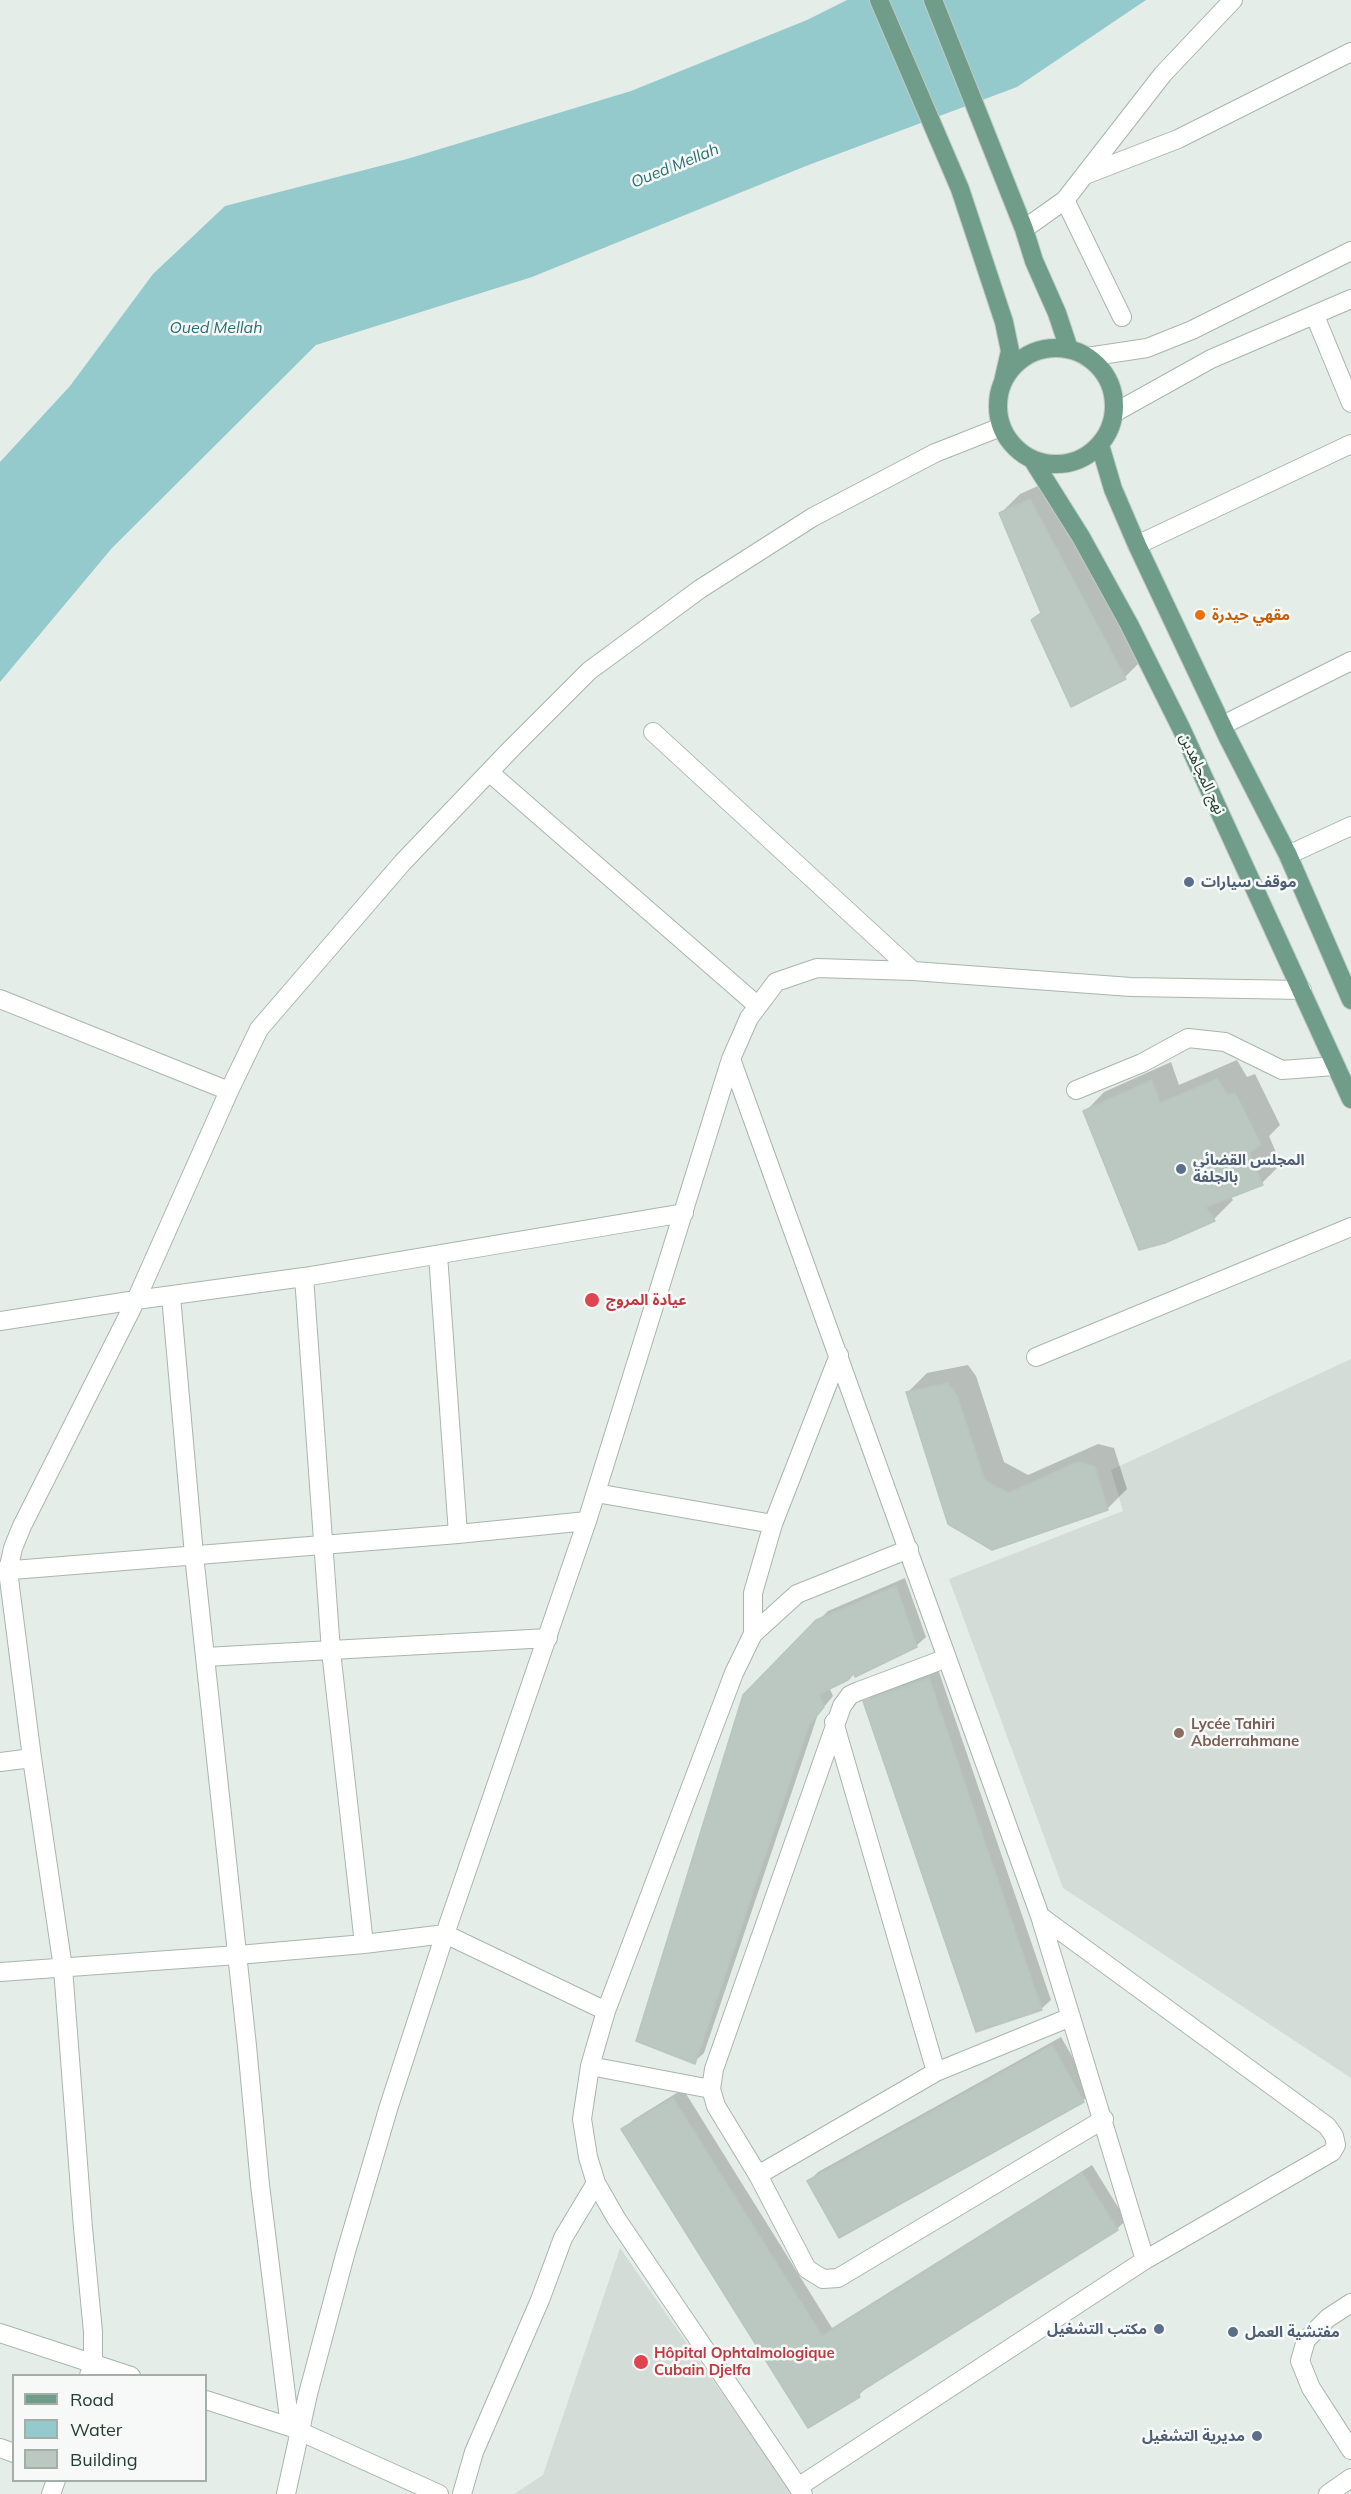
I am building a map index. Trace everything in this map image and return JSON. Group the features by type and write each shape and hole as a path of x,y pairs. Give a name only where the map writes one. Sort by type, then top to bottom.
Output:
{"main road":[{"path":"879,0 960,189 1004,322 1010,351 998,397 1001,426 1014,446 1032,459 1050,464 1068,463 1086,457 1100,445 1110,429 1114,414 1114,397 1109,381 1100,367 1087,357 1069,349 1049,348 1030,354 1014,365 1003,382"},
{"path":"933,0 1069,349"},
{"path":"1100,445 1113,489 1137,545 1288,855 1351,1000"},
{"name":"نهج المجاهدين","path":"1032,459 1081,537 1129,624 1181,728 1351,1099"}],"street":[{"path":"1024,229 1065,200 1163,74 1233,0"},
{"path":"1083,176 1178,139 1351,52"},
{"path":"1065,200 1122,316"},
{"path":"1087,357 1147,348 1192,330 1351,251"},
{"path":"1114,414 1211,359 1351,299"},
{"path":"1315,316 1351,403"},
{"path":"91,2369 93,2332 82,2228 63,1968 4,1571 22,1526 136,1300 259,1029 403,862 589,671 700,589 813,517 935,453 1001,426"},
{"path":"1137,545 1351,444"},
{"path":"1223,725 1351,661"},
{"path":"654,732 913,971"},
{"path":"489,772 758,1006"},
{"path":"1288,855 1351,826"},
{"path":"286,2494 295,2430 308,2394 388,2106 587,1521 731,1059 749,1018 776,982 817,968 913,971 1131,987 1302,990"},
{"path":"0,999 229,1091"},
{"path":"1076,1090 1142,1063 1188,1038 1225,1042 1282,1070 1335,1066"},
{"path":"731,1059 1040,1916 1146,2260"},
{"path":"0,1321 304,1277 684,1213"},
{"path":"1036,1357 1351,1227"},
{"path":"438,1255 458,1534"},
{"path":"304,1277 331,1651 364,1944"},
{"path":"171,1296 194,1554 238,1955 260,2185 295,2430"},
{"path":"753,1634 753,1593 773,1524 839,1355"},
{"path":"596,1493 773,1524"},
{"path":"4,1571 458,1534 587,1521"},
{"path":"909,1549 797,1594 753,1634 734,1673 606,2011 590,2066 582,2119 588,2157 596,2183 616,2218 801,2490 1146,2260 1332,2152 1336,2145 1334,2136 1327,2126 1040,1916"},
{"path":"206,1657 548,1638"},
{"path":"948,1658 850,1695 834,1722 714,2069 711,2088 716,2106 758,2175 807,2269 823,2279 838,2278 1104,2119"},
{"path":"834,1722 936,2072"},
{"path":"0,1762 32,1758"},
{"path":"0,1972 238,1955 445,1934 606,2011"},
{"path":"758,2175 936,2072 1071,2017"},
{"path":"590,2066 711,2088"},
{"path":"462,2494 474,2452 540,2300 563,2238 596,2183"},
{"path":"1351,2303 1328,2318 1306,2340 1300,2361 1311,2388 1351,2450"},
{"path":"0,2333 91,2369 120,2374"},
{"path":"207,2400 295,2430 439,2494"},
{"path":"1328,2494 1351,2478"}],"shaded area":[{"name":"Lycée Tahiri Abderrahmane","path":"1351,1359 1351,2078 1063,1888 949,1579 1123,1511 1111,1470"},
{"name":"Hôpital Ophtalmologique Cubain Djelfa","path":"620,2248 793,2494 514,2494 543,2475"}],"water":[{"name":"Oued Mellah","path":"847,0 1146,0 1017,87 806,166 532,277 316,345 112,548 0,682 0,462 70,386 153,274 225,206 407,159 631,91 807,20"}],"building":[{"path":"1030,499 1126,679 1071,707 1031,620 1041,613 999,513"},
{"name":"المجلس القضائي بالجلفة","path":"1217,1079 1228,1095 1235,1093 1261,1145 1249,1153 1263,1185 1206,1207 1215,1221 1165,1243 1139,1250 1083,1111 1152,1080 1160,1103"},
{"path":"948,1383 957,1396 985,1481 1008,1493 1078,1462 1095,1467 1108,1510 992,1550 948,1524 906,1392"},
{"path":"896,1586 917,1647 855,1677 854,1673 848,1680 819,1694 824,1707 809,1725 695,2064 636,2041 743,1695 816,1620"},
{"path":"929,1678 1042,2010 976,2032 863,1701"},
{"path":"1052,2045 1084,2102 839,2238 807,2181"},
{"path":"673,2098 822,2336 1082,2173 1118,2230 858,2393 860,2397 808,2428 621,2129"}],"place":[{"name":"مقهي حيدرة","path":"1200,615"},
{"name":"موقف سيارات","path":"1189,882"},
{"name":"المجلس القضائي بالجلفة","path":"1181,1169"},
{"name":"عيادة المروج","path":"592,1300"},
{"name":"Lycée Tahiri Abderrahmane","path":"1179,1733"},
{"name":"مكتب التشغيل","path":"1159,2329"},
{"name":"مفتشية العمل","path":"1233,2332"},
{"name":"Hôpital Ophtalmologique Cubain Djelfa","path":"641,2362"},
{"name":"مديرية التشغيل","path":"1257,2436"}]}
